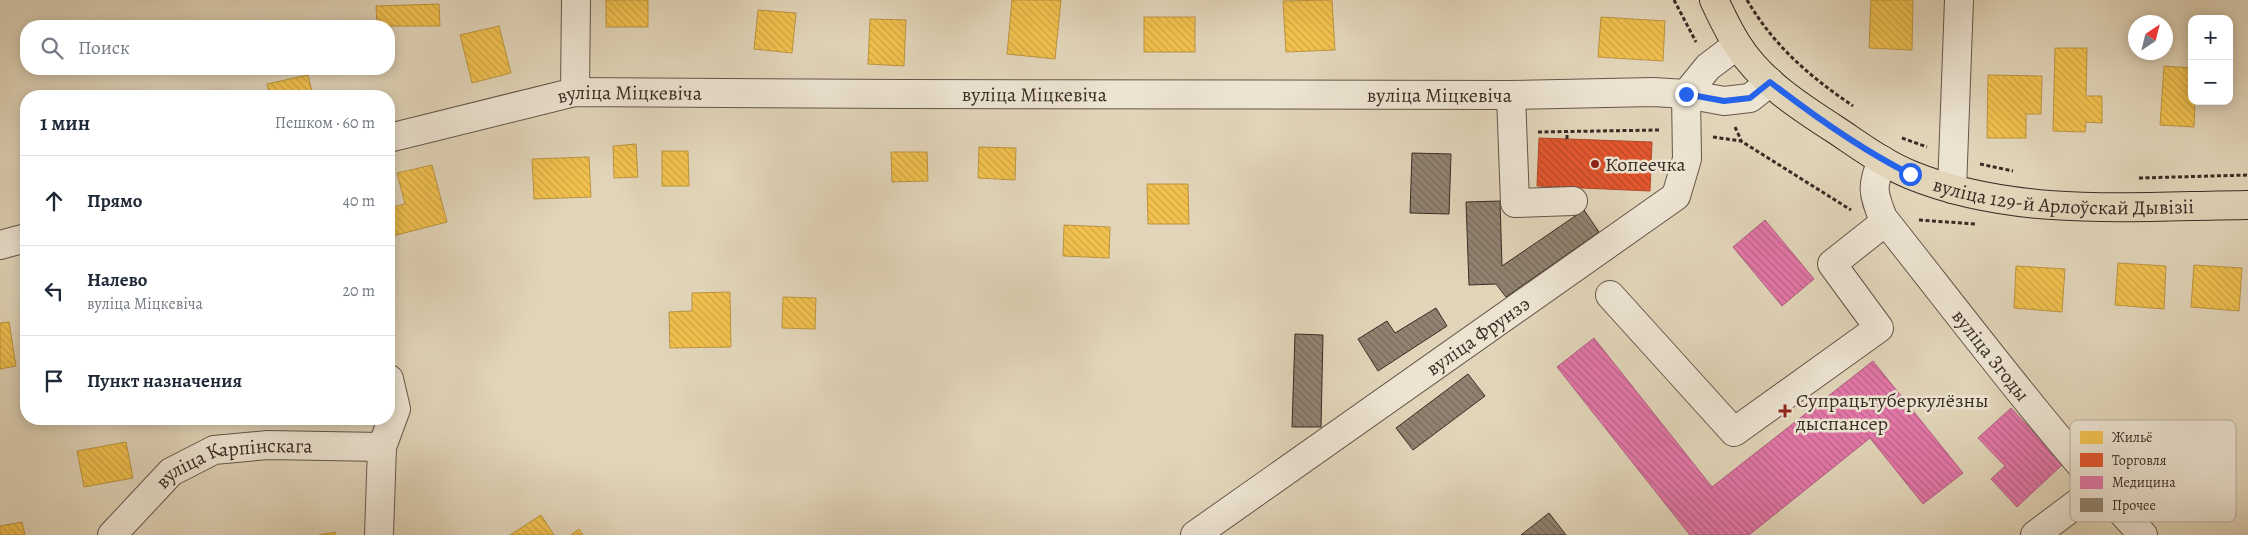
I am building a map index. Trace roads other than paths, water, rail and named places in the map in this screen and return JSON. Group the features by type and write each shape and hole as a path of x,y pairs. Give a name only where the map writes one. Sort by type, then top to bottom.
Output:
{"main road":[{"name":"вуліца 129-й Арлоўскай Дывізіі","path":"1714,0 1737,45 1770,82 1817,119 1882,160 1910,174 1952,189 2012,202 2076,207 2248,205"}],"street":[{"path":"575,92 576,0"},
{"path":"1952,189 1959,0"},
{"path":"1686,94 1708,67 1737,45"},
{"name":"вуліца Міцкевіча","path":"395,137 575,92 1511,95 1653,92 1686,94 1724,101 1750,98 1770,82"},
{"name":"вуліца Фрунзэ","path":"1195,535 1676,196 1687,159 1686,94"},
{"path":"1511,95 1515,203 1573,202"},
{"name":"вуліца Згоды","path":"1882,160 1874,183 1874,198 1885,222 1968,328 2070,453"},
{"path":"1610,295 1734,432 1879,328 1832,264 1885,222"},
{"path":"0,245 20,240"},
{"path":"379,535 382,447 390,425"},
{"name":"вуліца Карпінскага","path":"112,535 171,472 214,450 268,445 382,447"},
{"path":"2035,535 2070,509"},
{"name":"вуліца Згоды","path":"2131,522 2143,535"}],"place":[{"name":"Копеечка","path":"1595,164"},
{"name":"Супрацьтуберкулёзны дыспансер","path":"1785,411"}]}
